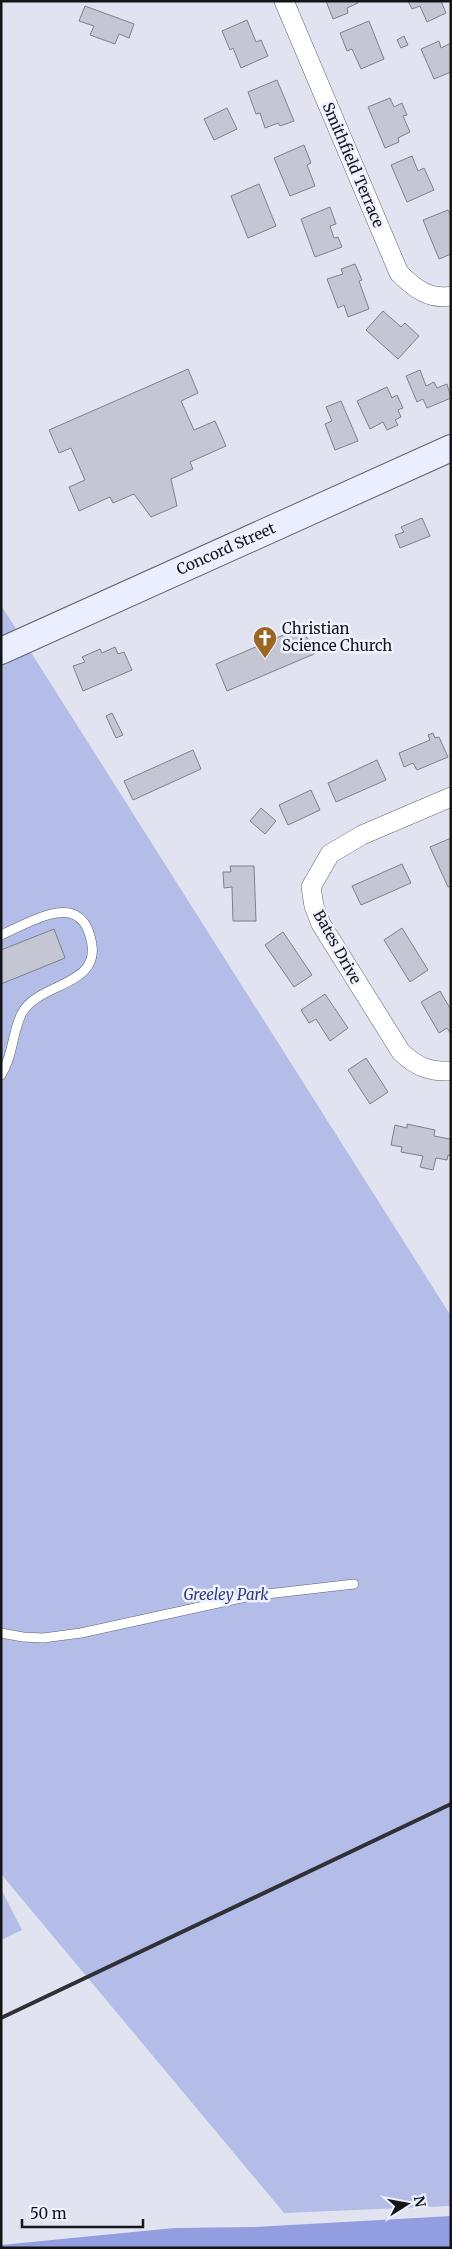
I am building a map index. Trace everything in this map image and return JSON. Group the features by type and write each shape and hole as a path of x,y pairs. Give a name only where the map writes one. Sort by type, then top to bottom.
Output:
{"main road":[{"name":"Concord Street","path":"1,651 451,448"}],"street":[{"name":"Smithfield Terrace","path":"284,1 399,273 412,286 427,294 442,298 451,296"},
{"name":"Bates Drive","path":"451,797 362,835 330,854 319,870 311,887 314,906 321,924 401,1052 416,1066 435,1072 451,1071"}],"lane":[{"path":"1,936 52,913 67,910 80,917 89,931 94,946 90,961 82,974 33,1000 22,1013 1,1075"},
{"path":"1,1633 43,1638 81,1633 250,1596 354,1584"}],"green space":[{"name":"Greeley Park","path":"1,605 451,1316 451,2206 284,2213 1,1874"},
{"path":"1,1889 22,1930 1,1940"}],"shaded area":[{"path":"451,2216 451,2248 1,2248 1,2245 174,2228 255,2227"}],"building":[{"path":"326,1 357,1 358,3 347,8 348,13 333,19"},
{"path":"408,1 441,1 446,13 427,22 420,6 412,9"},
{"path":"85,6 134,24 129,38 119,34 115,44 90,35 94,26 79,21"},
{"path":"247,20 256,42 261,40 268,56 241,68 233,48 230,50 222,31"},
{"path":"369,21 384,59 361,69 352,49 347,51 340,33"},
{"path":"404,36 408,45 401,48 397,40"},
{"path":"439,41 441,48 451,43 451,72 434,79 421,49"},
{"path":"277,80 294,121 280,126 278,123 265,128 260,113 256,114 248,92"},
{"path":"390,98 394,107 402,103 407,115 403,116 410,132 398,138 399,142 385,148 368,107"},
{"path":"227,108 237,129 214,140 204,119"},
{"path":"304,145 311,163 307,165 315,186 290,196 274,158"},
{"path":"412,156 418,171 424,168 434,190 407,202 391,165"},
{"path":"259,184 276,226 248,238 231,196"},
{"path":"330,207 336,224 330,226 334,238 338,237 342,247 315,257 301,219"},
{"path":"448,210 451,216 451,254 439,259 423,220"},
{"path":"355,264 362,280 359,281 369,309 348,317 344,305 338,308 327,279 343,274 341,269"},
{"path":"383,311 401,327 405,323 419,336 398,359 366,330"},
{"path":"188,369 198,393 181,401 194,430 215,421 226,446 190,462 193,469 171,479 177,506 151,517 134,494 113,503 110,497 79,511 69,487 85,480 71,448 59,453 49,430"},
{"path":"420,370 426,386 434,382 437,388 447,384 451,398 427,408 423,399 417,402 406,376"},
{"path":"387,387 392,398 397,395 403,408 398,410 401,417 395,420 398,425 387,430 383,422 370,429 357,401"},
{"path":"341,401 358,441 335,450 325,424 332,421 326,407"},
{"path":"422,518 430,536 400,548 395,535 404,532 401,527"},
{"name":"Christian Science Church","path":"302,627 314,654 227,691 216,664"},
{"path":"115,647 118,654 124,652 132,670 83,691 73,666 85,662 82,657 100,649 102,653"},
{"path":"112,713 123,735 116,738 106,716"},
{"path":"433,733 435,738 439,737 448,757 417,770 413,763 404,767 399,753 430,740 428,735"},
{"path":"193,750 201,769 133,800 124,781"},
{"path":"377,760 386,780 336,802 328,783"},
{"path":"311,790 320,810 288,825 279,805"},
{"path":"261,808 276,821 265,834 250,821"},
{"path":"451,838 451,886 448,887 430,847"},
{"path":"402,864 411,883 361,905 352,886"},
{"path":"230,866 254,866 256,921 233,921 232,887 224,888 223,872 231,872"},
{"path":"402,928 428,970 410,982 384,940"},
{"path":"54,929 65,958 1,984 1,950"},
{"path":"283,932 312,975 294,987 265,945"},
{"path":"440,991 451,1010 451,1034 447,1028 439,1033 421,1002"},
{"path":"325,994 348,1028 330,1041 316,1019 309,1023 301,1010"},
{"path":"366,1058 388,1092 370,1104 348,1070"},
{"path":"407,1124 435,1130 434,1136 450,1139 451,1134 451,1156 448,1155 447,1160 436,1158 433,1170 420,1167 423,1156 401,1152 402,1147 391,1145 395,1125 407,1128"}],"railway":[{"path":"1,2018 451,1804"}],"place":[{"name":"Christian Science Church","path":"265,659"}]}
